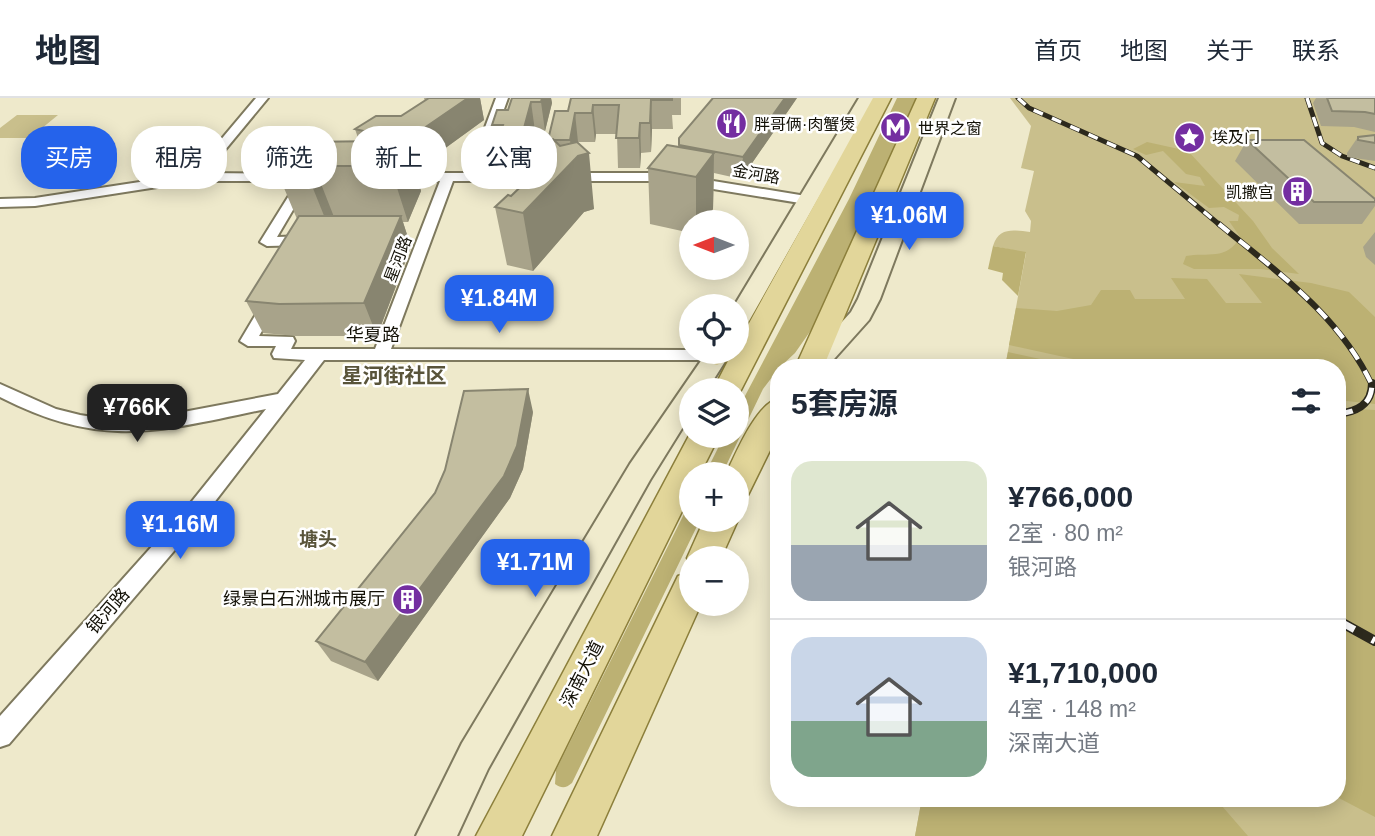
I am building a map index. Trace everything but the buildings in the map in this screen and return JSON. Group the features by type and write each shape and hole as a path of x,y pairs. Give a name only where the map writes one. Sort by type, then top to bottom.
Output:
{"main road":[{"path":"749,300 867,98"},
{"path":"868,122 873,98"},
{"path":"733,378 882,98"},
{"path":"814,359 926,98"},
{"path":"818,359 861,314 869,299 947,98"},
{"path":"883,196 925,151"},
{"path":"807,200 850,157"},
{"path":"749,316 798,252"},
{"path":"436,836 475,756 640,472 679,413"},
{"path":"748,462 770,422"},
{"name":"深南大道","path":"498,836 698,448"},
{"path":"575,836 679,613"}],"street":[{"path":"227,140 262,98"},
{"path":"492,126 502,98"},
{"name":"金河路","path":"557,175 656,172 807,200"},
{"name":"金河路","path":"448,177 461,177"},
{"name":"星河路","path":"381,354 448,177"},
{"path":"0,203 35,202 131,187"},
{"path":"300,252 307,240 267,242 304,189"},
{"path":"280,354 287,341 248,341 281,285"},
{"name":"华夏路","path":"280,354 679,353"},
{"name":"银河路","path":"0,735 196,512 319,354"},
{"path":"0,390 48,413 81,422 122,425 167,422 284,399"}],"shaded area":[{"path":"897,98 921,98 830,303 789,359 770,359 770,380 749,418 749,388 849,199"},
{"name":"世界之窗","path":"1010,98 1375,98 1375,836 915,836 920,807 1346,807 1346,359 1006,359 1026,253 993,246 999,236 1007,231 1030,232 1031,221 1025,211 1034,171 1021,168 1031,126"},
{"path":"17,115 58,115 45,126 21,126 21,138 0,138 0,128"},
{"path":"1147,142 1188,151 1253,221 1272,248 1299,274 1261,269 1194,269 1183,264 1186,256 1223,253 1235,245 1240,237 1229,221 1238,221 1239,215 1224,207 1209,208 1174,182 1205,186 1200,177 1186,174 1163,151 1146,155 1133,149"},
{"path":"993,246 1026,252 1018,296 1002,280 1003,273 988,269"},
{"path":"1239,274 1311,283 1349,292 1375,317 1375,404 1346,401 1346,359 1073,359 1009,345 1016,308 1057,311 1091,305 1101,290 1130,290 1135,299 1185,299 1171,278 1207,279 1226,303 1262,303"},
{"path":"1008,352 1040,359 1007,359"},
{"path":"1346,408 1375,410 1375,817 1346,802"},
{"path":"718,448 735,448 728,462 711,462"},
{"path":"679,524 679,532 694,532 687,546 679,546 679,563 572,783 566,787 555,784 556,770"},
{"path":"920,807 1223,807 1248,836 915,836"}],"railway":[{"path":"1018,98 1029,108 1137,156 1221,226"},
{"path":"1307,98 1322,143 1342,156 1375,168"},
{"path":"1219,224 1305,296 1342,337 1372,385"},
{"path":"1346,412 1357,409 1366,402 1372,385"},
{"path":"1346,625 1375,641"}],"place":[{"name":"胖哥俩·肉蟹煲","path":"731,124"},
{"name":"世界之窗","path":"895,128"},
{"name":"埃及门","path":"1189,137"},
{"name":"凯撒宫","path":"1297,192"},
{"name":"绿景白石洲城市展厅","path":"408,599"}],"district":[{"name":"星河街社区","path":"394,375"},
{"name":"塘头","path":"318,539"}]}
